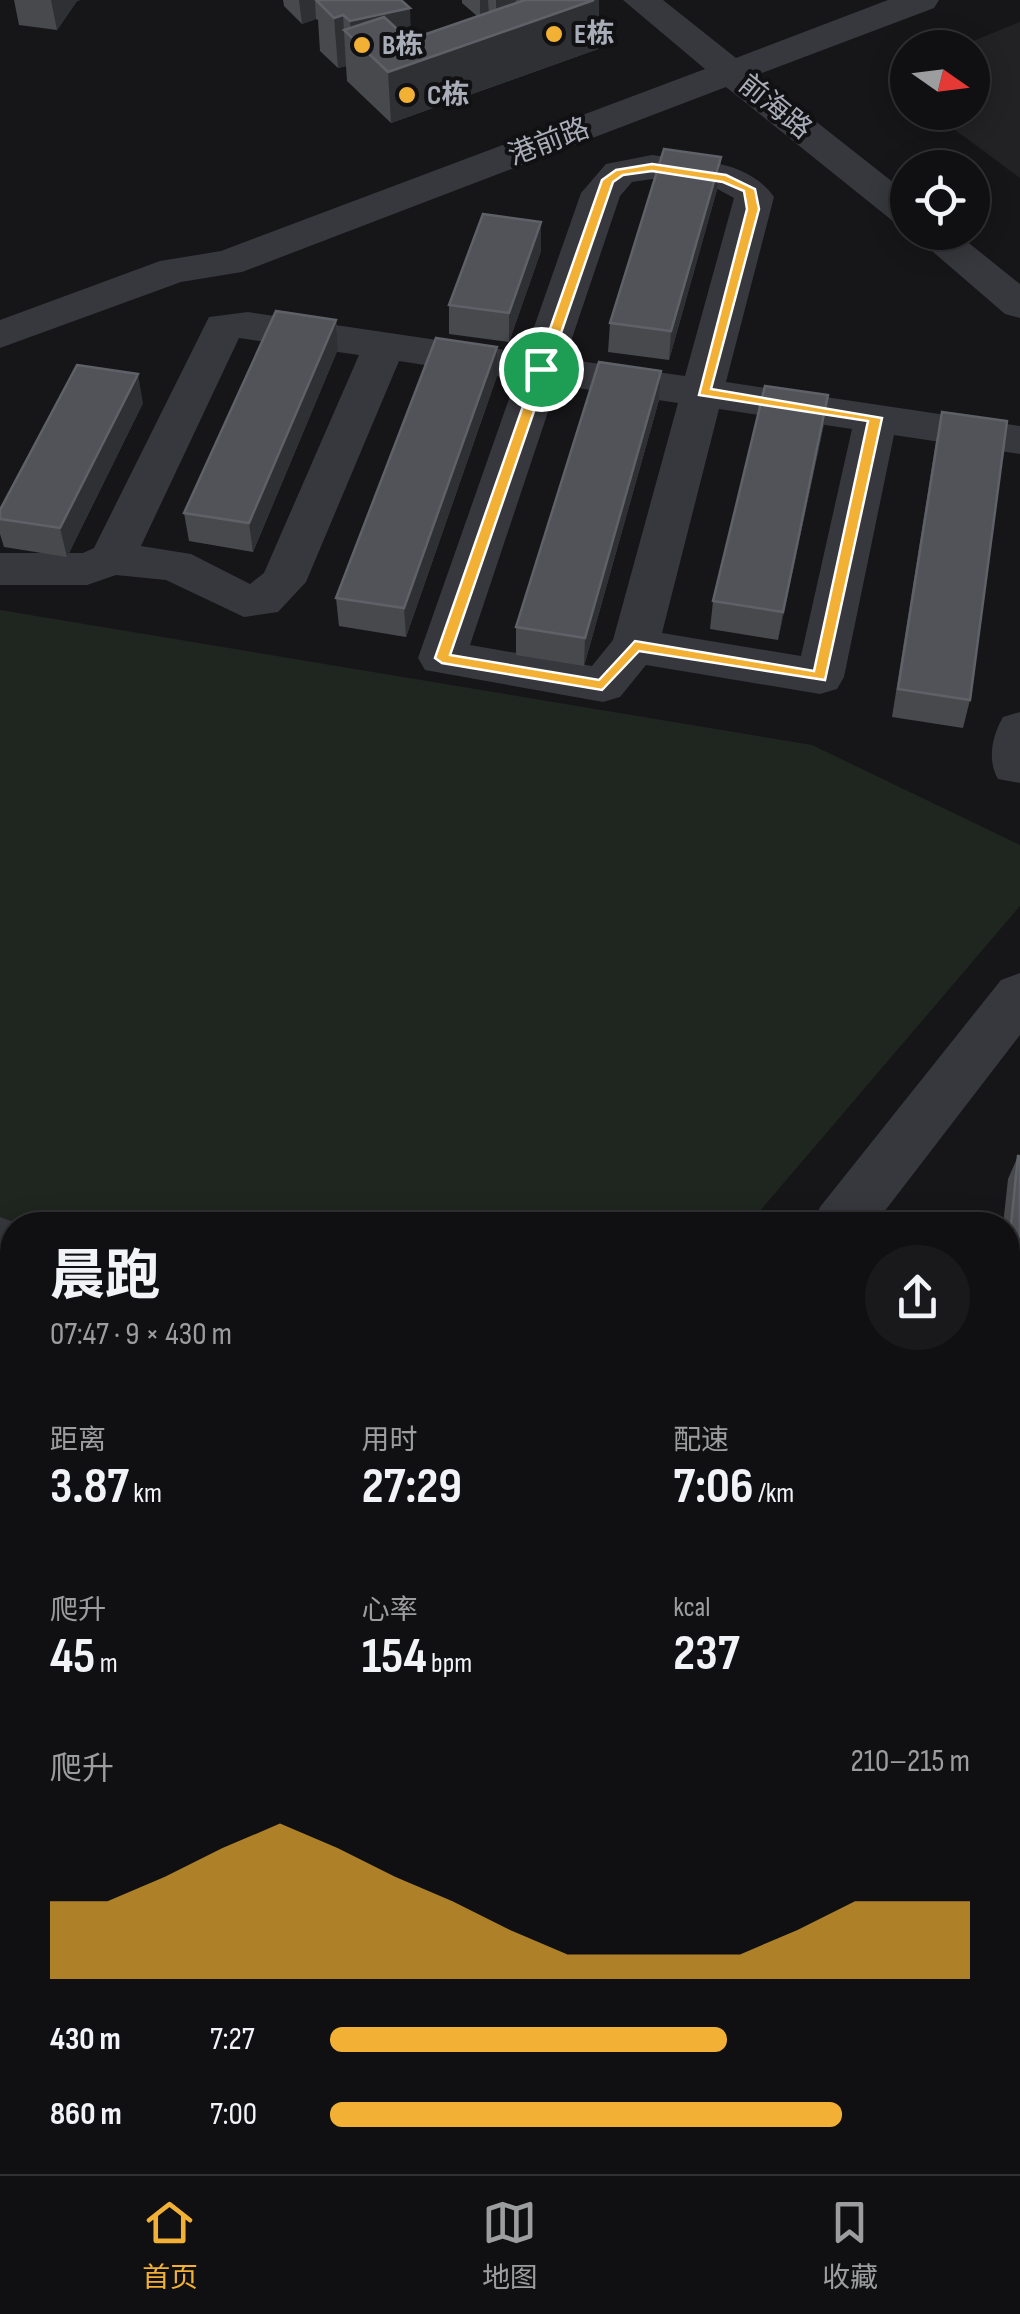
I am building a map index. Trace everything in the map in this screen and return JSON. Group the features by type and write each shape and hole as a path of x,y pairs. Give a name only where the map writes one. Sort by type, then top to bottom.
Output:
{"street":[{"name":"前海路","path":"641,0 890,170"},
{"name":"前海路","path":"676,0 734,60 890,198"},
{"name":"港前路","path":"0,336 174,270 228,263 734,60 864,0"},
{"name":"港前路","path":"734,60 921,0"},
{"path":"652,167 726,178 749,189 754,197 635,646 602,685 442,658 541,369 601,193 620,172 652,167"},
{"path":"990,248 1020,272"},
{"path":"952,250 1020,305"},
{"path":"174,270 224,326 1020,440"},
{"path":"112,559 224,326"},
{"path":"0,569 86,569 112,559 175,565 244,601 274,594 283,582 384,346"},
{"path":"635,646 820,677 876,418"},
{"path":"850,1212 1020,995"}],"shaded area":[{"path":"1020,22 1020,178 990,156 990,150 982,150 955,130 990,130 990,34"},
{"path":"0,610 812,745 1020,845 1020,906 759,1212 0,1212"}],"building":[{"path":"316,0 401,0 410,8 350,21 343,15 334,18"},
{"path":"525,0 594,0 388,72 344,30 384,17 409,40"},
{"path":"664,149 721,157 671,331 610,323"},
{"path":"483,214 541,222 509,313 449,305"},
{"path":"276,311 336,320 249,523 184,513"},
{"path":"436,338 497,347 404,608 336,598"},
{"path":"599,362 661,371 585,638 516,627"},
{"path":"77,365 138,374 60,528 0,519 0,510"},
{"path":"765,386 828,395 783,612 713,601"},
{"path":"942,412 1007,421 970,700 898,689"},
{"path":"1018,1156 1020,1156 1020,1212 1012,1212"}],"place":[{"name":"E栋","path":"554,34"},
{"name":"B栋","path":"362,45"},
{"name":"C栋","path":"407,95"}],"route":[{"path":"652,167 726,178 749,189 754,197 753,209 704,392 876,418 820,677 635,646 602,685 442,658 541,369 608,180 620,172 652,167"}]}
